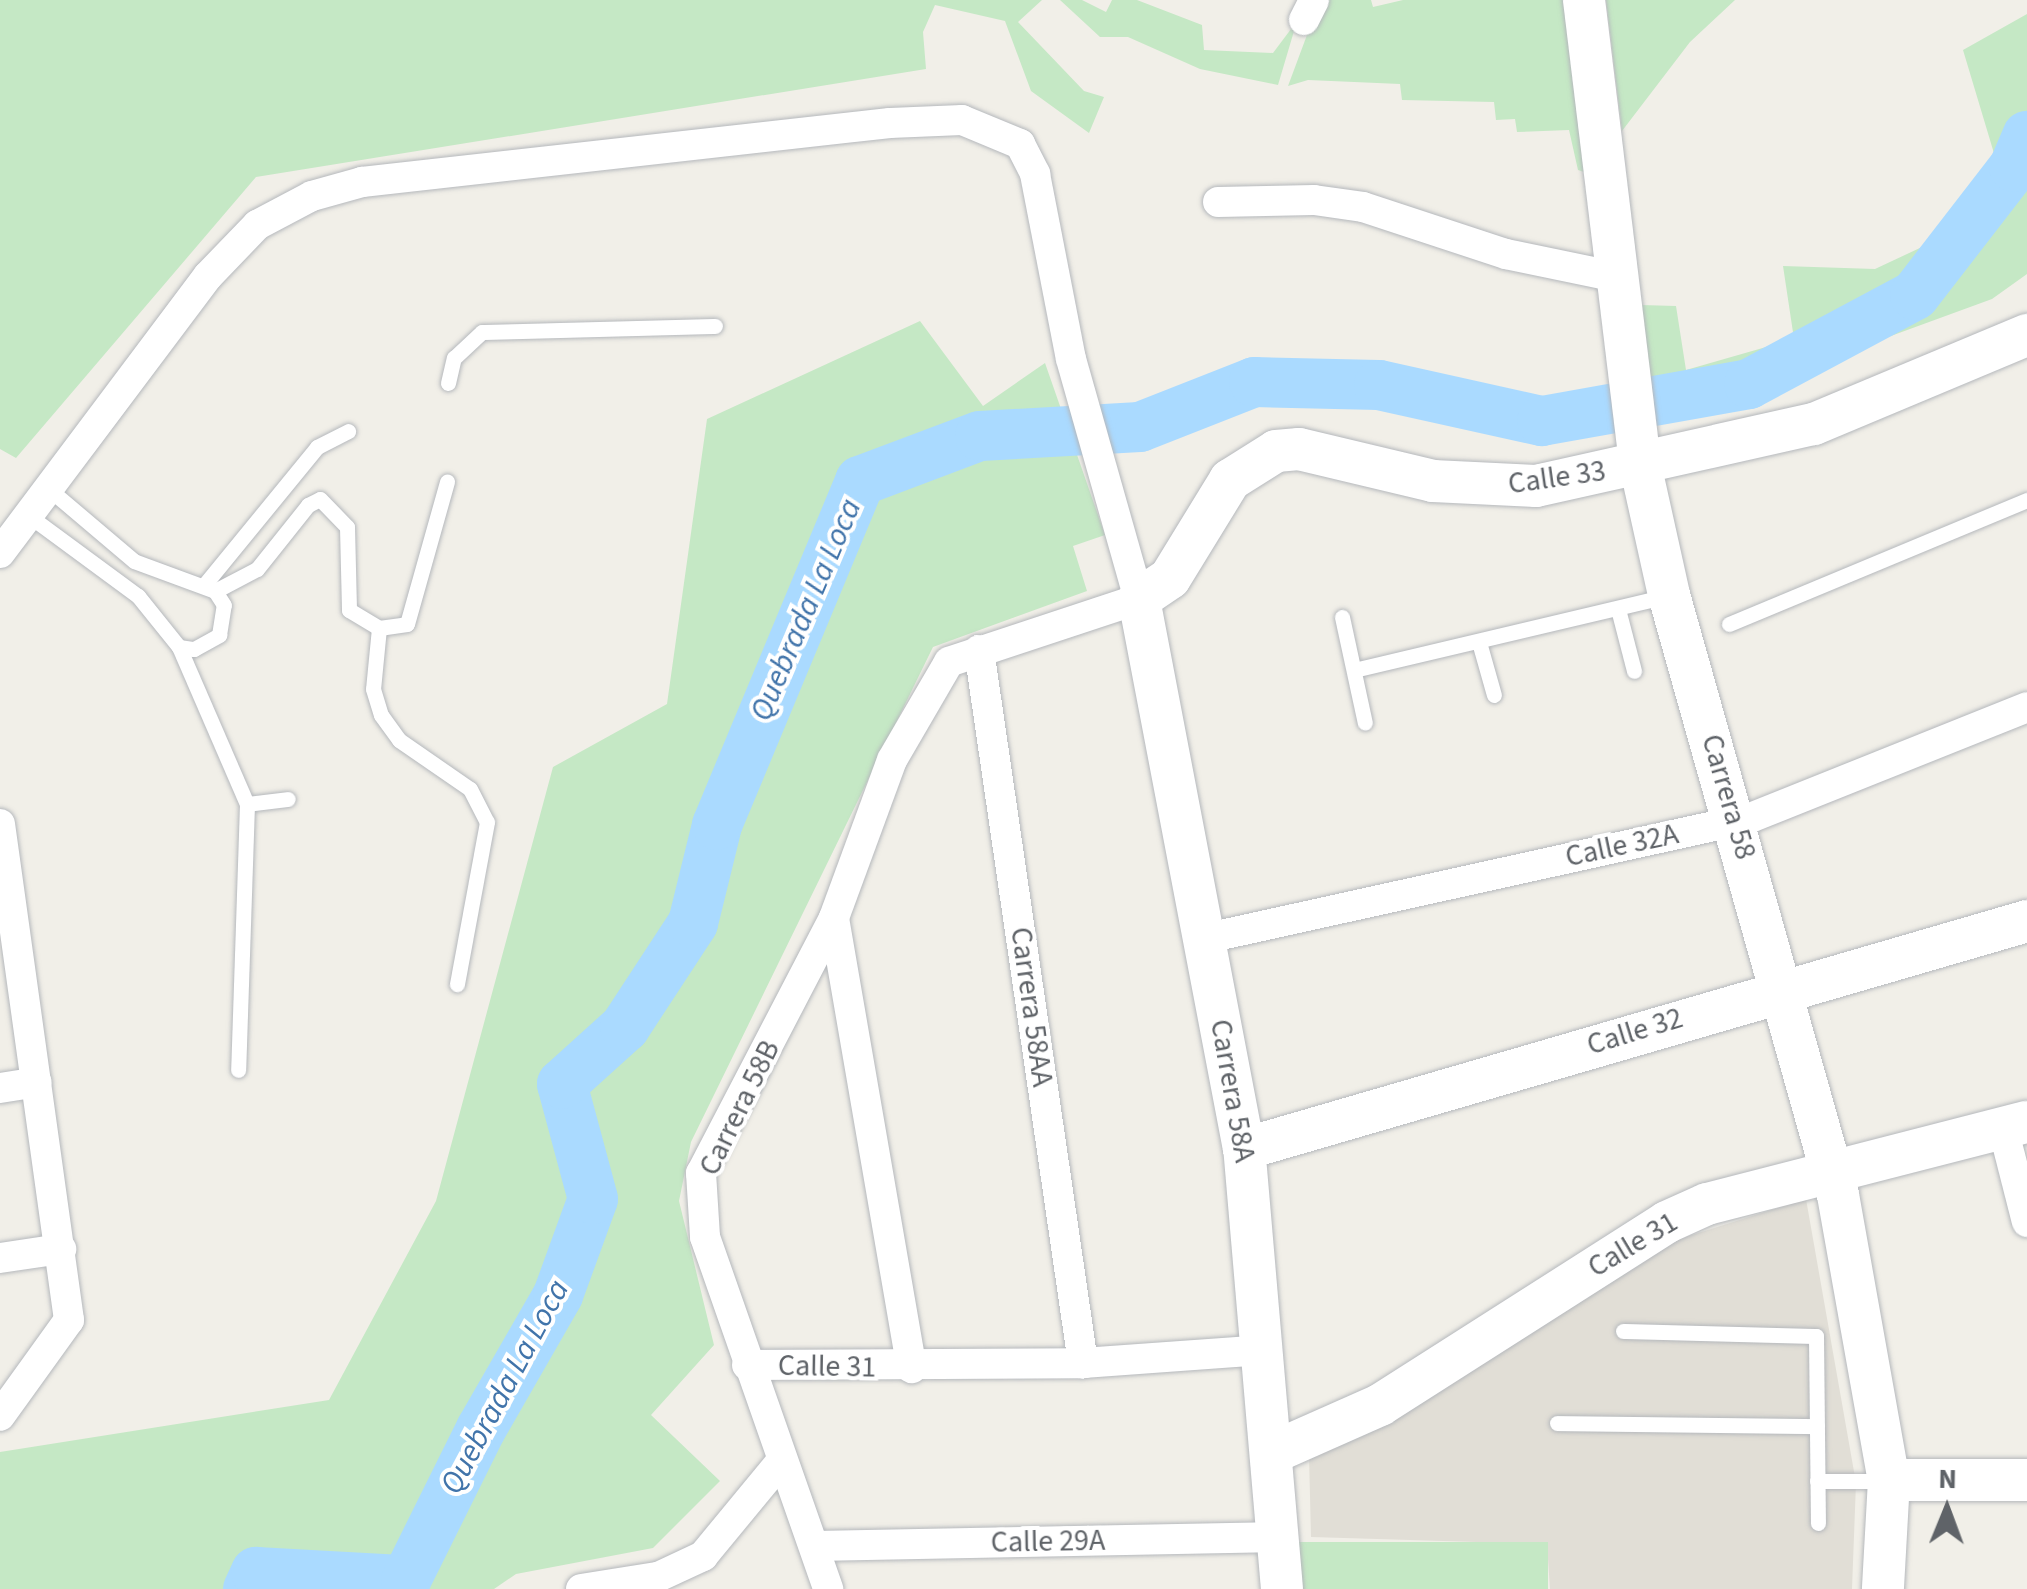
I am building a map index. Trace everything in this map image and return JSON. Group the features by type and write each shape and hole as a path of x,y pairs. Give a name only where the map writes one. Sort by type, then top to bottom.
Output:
{"street":[{"name":"Carrera 58","path":"1584,0 1640,464 1669,595 1784,987 1832,1171 1890,1480 1884,1589"},
{"path":"0,553 208,276 257,225 312,196 362,182 962,120 1020,144 1035,174 1071,359 1130,553 1138,598"},
{"path":"1218,202 1314,200 1362,207 1506,254 1617,278"},
{"name":"Calle 33","path":"1138,598 1181,564 1230,480 1276,451 1299,449 1484,487 1536,486 1814,424 2027,336"},
{"name":"Carrera 58B","path":"819,1574 705,1237 701,1173 834,918 892,760 949,662 1138,598"},
{"name":"Carrera 58A","path":"1138,598 1244,1149 1266,1350 1282,1589"},
{"name":"Carrera 58AA","path":"979,650 1083,1363"},
{"name":"Calle 32A","path":"1203,938 1736,821 2027,706"},
{"path":"0,824 6,913 37,1082 69,1320 64,1334 0,1416"},
{"name":"Carrera 58B","path":"834,918 912,1368"},
{"name":"Calle 32","path":"1244,1149 1784,987 2027,921"},
{"path":"0,1088 37,1082"},
{"path":"2015,1125 2027,1222"},
{"name":"Calle 31","path":"1274,1452 1380,1405 1667,1222 1707,1204 2015,1125"},
{"path":"0,1258 61,1249"},
{"name":"Calle 31","path":"747,1365 912,1368 1083,1363 1266,1350"},
{"path":"581,1589 658,1577 703,1556 782,1460"},
{"path":"1890,1480 2027,1480"},
{"name":"Calle 29A","path":"819,1574 1279,1538"}],"lane":[{"path":"448,383 454,358 482,332 715,326"},
{"path":"210,588 317,447 348,431"},
{"path":"210,588 257,569 308,504 320,500 347,528 349,610 380,628 407,624 414,611 446,482"},
{"path":"48,488 134,561 210,588 224,605 218,635 194,649 179,647"},
{"path":"1729,624 2027,500"},
{"path":"28,515 138,596 179,647 247,804 238,1070"},
{"path":"1354,670 1669,595"},
{"path":"1618,609 1634,671"},
{"path":"1342,616 1365,723"},
{"path":"380,628 373,688 381,715 399,740 470,788 487,822 457,984"},
{"path":"1479,642 1494,695"},
{"path":"247,804 288,798"},
{"path":"1623,1331 1816,1336 1818,1524"},
{"path":"1557,1423 1817,1426"},
{"path":"1817,1482 1890,1480"}],"shaded area":[{"path":"1806,1199 1856,1483 1852,1589 1550,1589 1547,1544 1311,1537 1309,1455 1676,1240"}],"green space":[{"path":"0,0 1042,0 1018,22 1084,91 1104,97 1089,133 1031,91 1005,21 935,5 923,32 926,69 256,177 16,458 0,449"},
{"path":"1060,0 1082,0 1106,12 1112,0 1137,0 1202,25 1204,50 1273,53 1297,21 1278,85 1200,69 1128,37 1100,37"},
{"path":"1320,0 1371,0 1373,7 1403,0 1573,0 1587,173 1578,170 1569,130 1517,132 1515,119 1496,120 1494,102 1402,100 1400,84 1308,80 1288,86"},
{"path":"1606,0 1735,0 1690,42 1622,131"},
{"path":"2027,14 2027,274 1992,299 1656,422 1641,305 1676,306 1686,370 1794,339 1783,266 1875,269 1954,232 1999,170 1963,50"},
{"path":"920,321 983,406 1045,363 1105,535 1073,546 1087,591 933,647 691,1142 679,1201 714,1345 651,1415 720,1481 653,1548 516,1574 494,1589 0,1589 0,1452 329,1400 436,1201 553,767 667,704 707,419"},
{"path":"1297,1542 1548,1542 1548,1589 1297,1589"}],"waterway":[{"name":"Quebrada La Loca","path":"248,1589 256,1572 406,1580 481,1429 558,1295 593,1199 562,1084 625,1027 693,923 717,825 860,481 980,436 1140,427 1254,382 1379,385 1542,421 1749,384 1915,295 2014,167 2027,136"}]}
